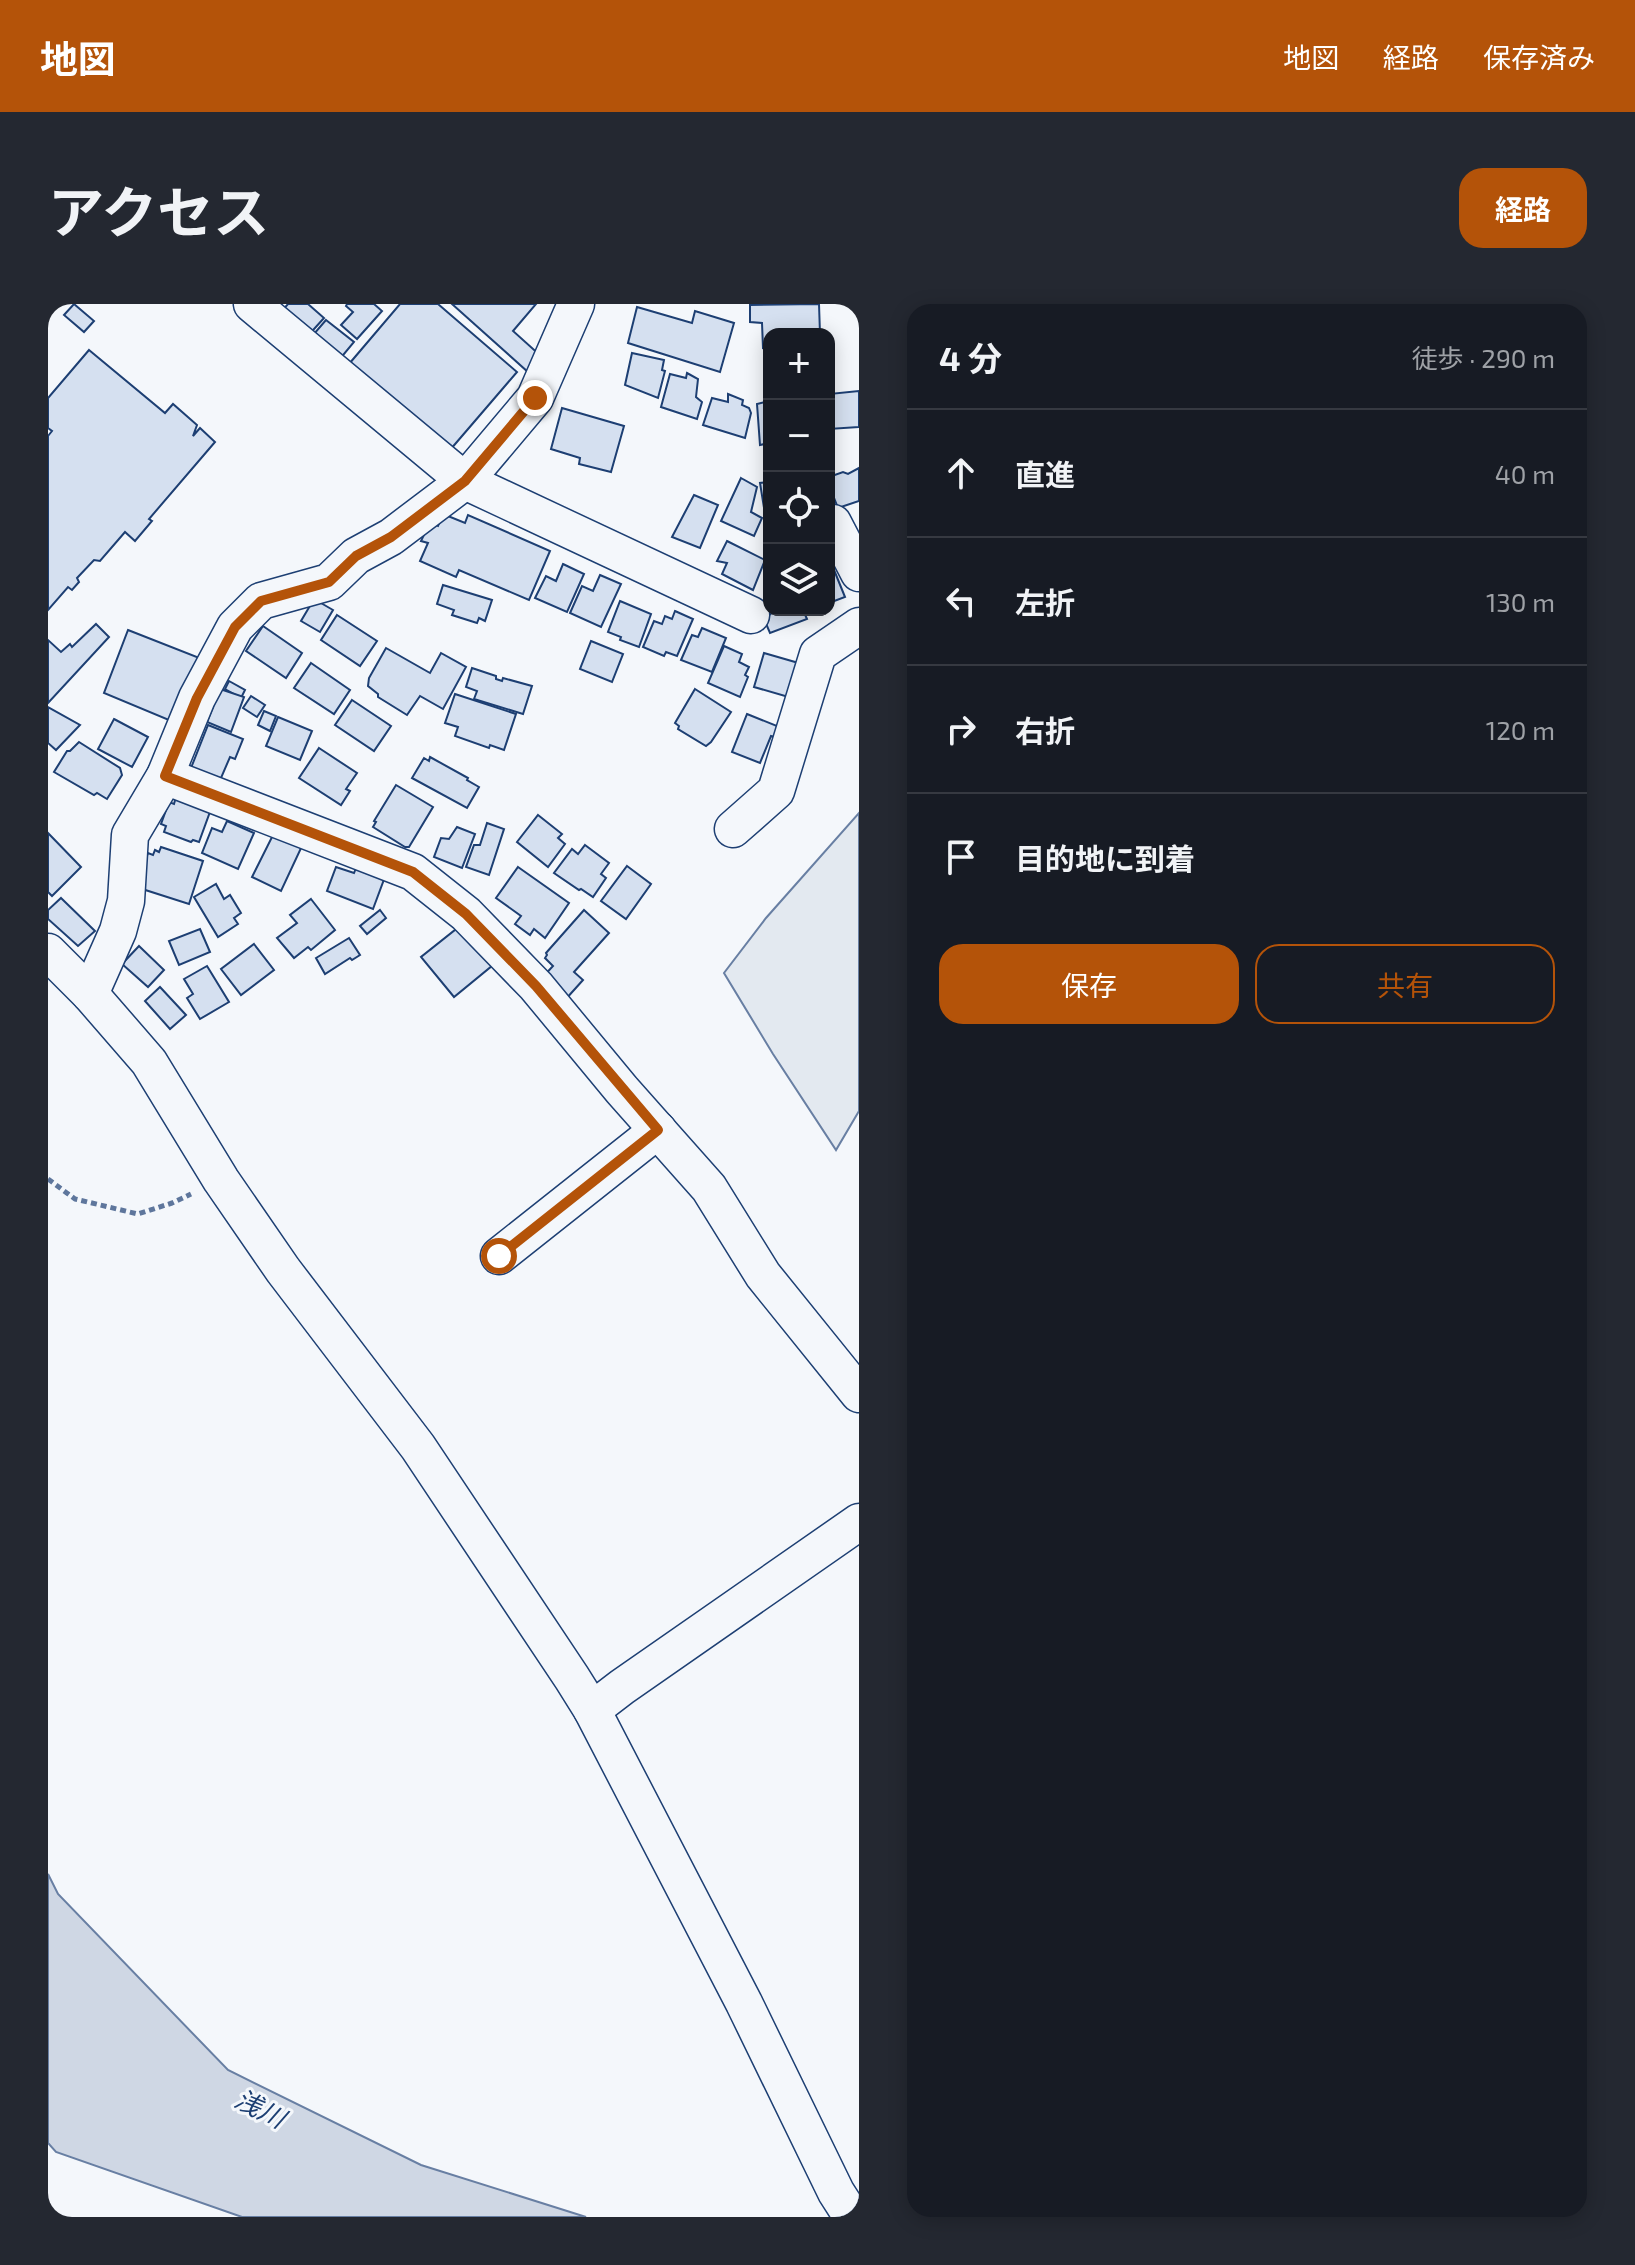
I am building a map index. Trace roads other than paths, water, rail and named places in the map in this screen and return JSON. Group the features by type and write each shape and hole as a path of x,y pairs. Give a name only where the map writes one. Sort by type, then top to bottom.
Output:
{"street":[{"path":"252,304 465,481 751,615"},
{"path":"90,994 118,931 126,901 130,835 165,776 197,698 235,627 261,601 329,582 356,556 391,537 465,481 535,398 576,304"},
{"path":"835,527 859,573"},
{"path":"733,829 776,791 818,654 859,626"},
{"path":"165,776 413,872 466,914 536,986 709,1188 763,1275 859,1394"},
{"path":"48,952 90,994 149,1062 221,1180 283,1270 418,1447 592,1710 744,2003 836,2192 852,2217"},
{"path":"499,1256 658,1130"},
{"path":"592,1710 859,1522"}],"water":[{"name":"浅川","path":"48,1874 58,1894 228,2070 421,2165 586,2217 242,2217 56,2152 48,2143"}]}
